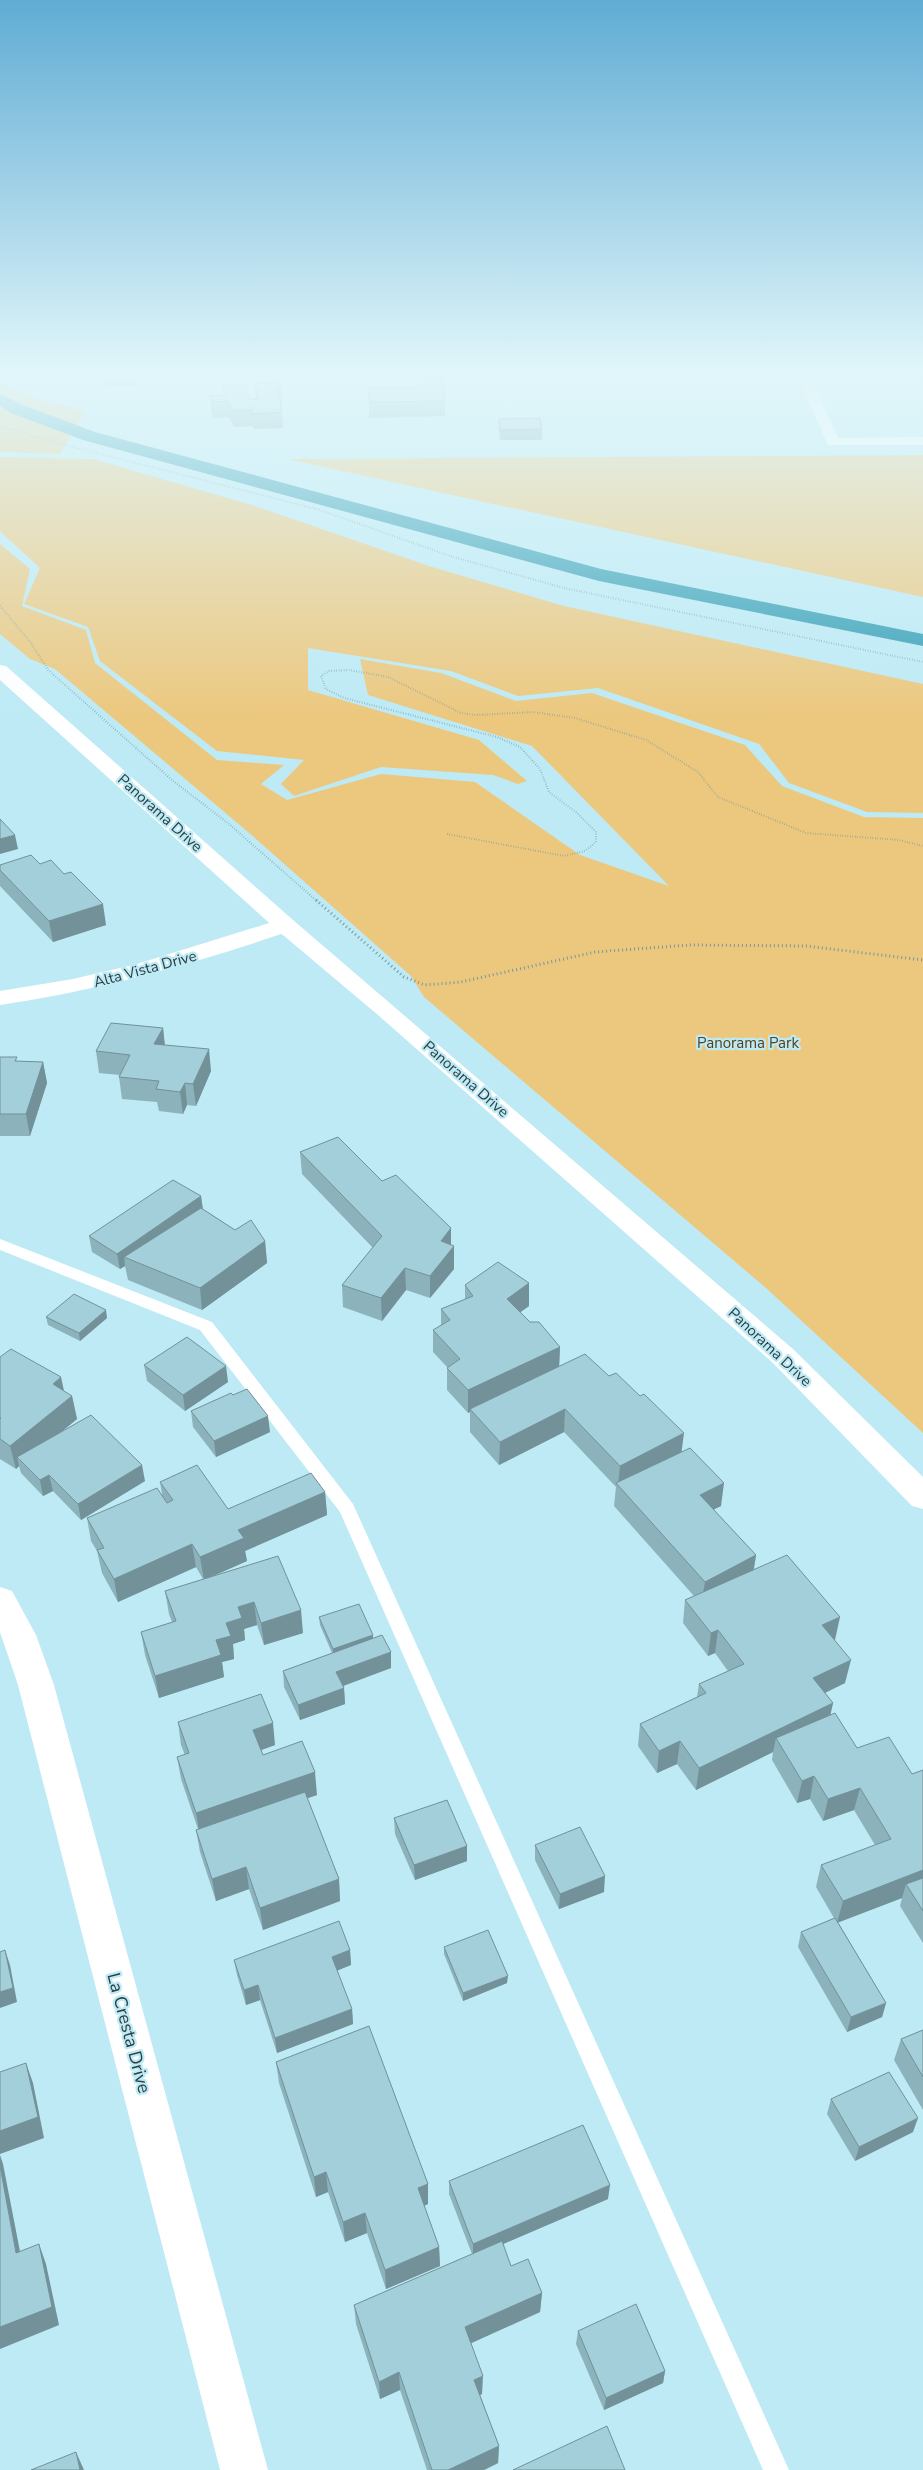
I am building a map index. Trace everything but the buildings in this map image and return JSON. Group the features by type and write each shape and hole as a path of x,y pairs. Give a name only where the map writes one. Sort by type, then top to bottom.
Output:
{"street":[{"name":"Panorama Drive","path":"0,670 285,926 386,1010 783,1356 923,1497"},
{"name":"Alta Vista Drive","path":"0,998 88,984 151,969 285,926"},
{"name":"La Cresta Drive","path":"0,1601 19,1635 36,1685 244,2470"}],"lane":[{"path":"0,1244 206,1326 347,1509 776,2470"}],"path":[{"path":"225,485 320,510 450,556 564,588 923,662"},
{"path":"0,606 31,643 48,670 172,780 229,824 404,977 423,984 457,983 570,956 610,950 721,943 800,945 872,951 923,960"},
{"path":"448,834 564,856 585,851 596,842 596,832 577,813 549,792 540,769 520,747 496,737 430,718 344,698 326,689 321,676 329,671 349,670 388,677 461,713 476,715 532,712 575,718 646,740 698,772 718,797 806,833 899,840 923,846"}],"green space":[{"path":"0,485 184,485 255,506 429,566 564,606 923,684 923,813 867,812 789,783 759,744 598,688 518,696 451,671 308,648 308,690 479,740 527,781 518,784 493,775 381,767 294,796 281,784 304,760 217,751 100,661 88,627 24,604 40,568 0,531"},
{"path":"408,485 923,485 923,597"},
{"name":"Panorama Park","path":"0,544 30,569 22,606 86,630 95,663 217,760 284,765 261,784 287,800 381,774 475,782 580,855 669,886 532,746 368,695 360,659 441,673 516,701 592,693 745,745 782,786 864,817 923,818 923,1433 766,1288 424,997 411,976 248,832 55,669 30,659 0,634"}],"waterway":[{"path":"270,485 599,575 923,640"}]}
